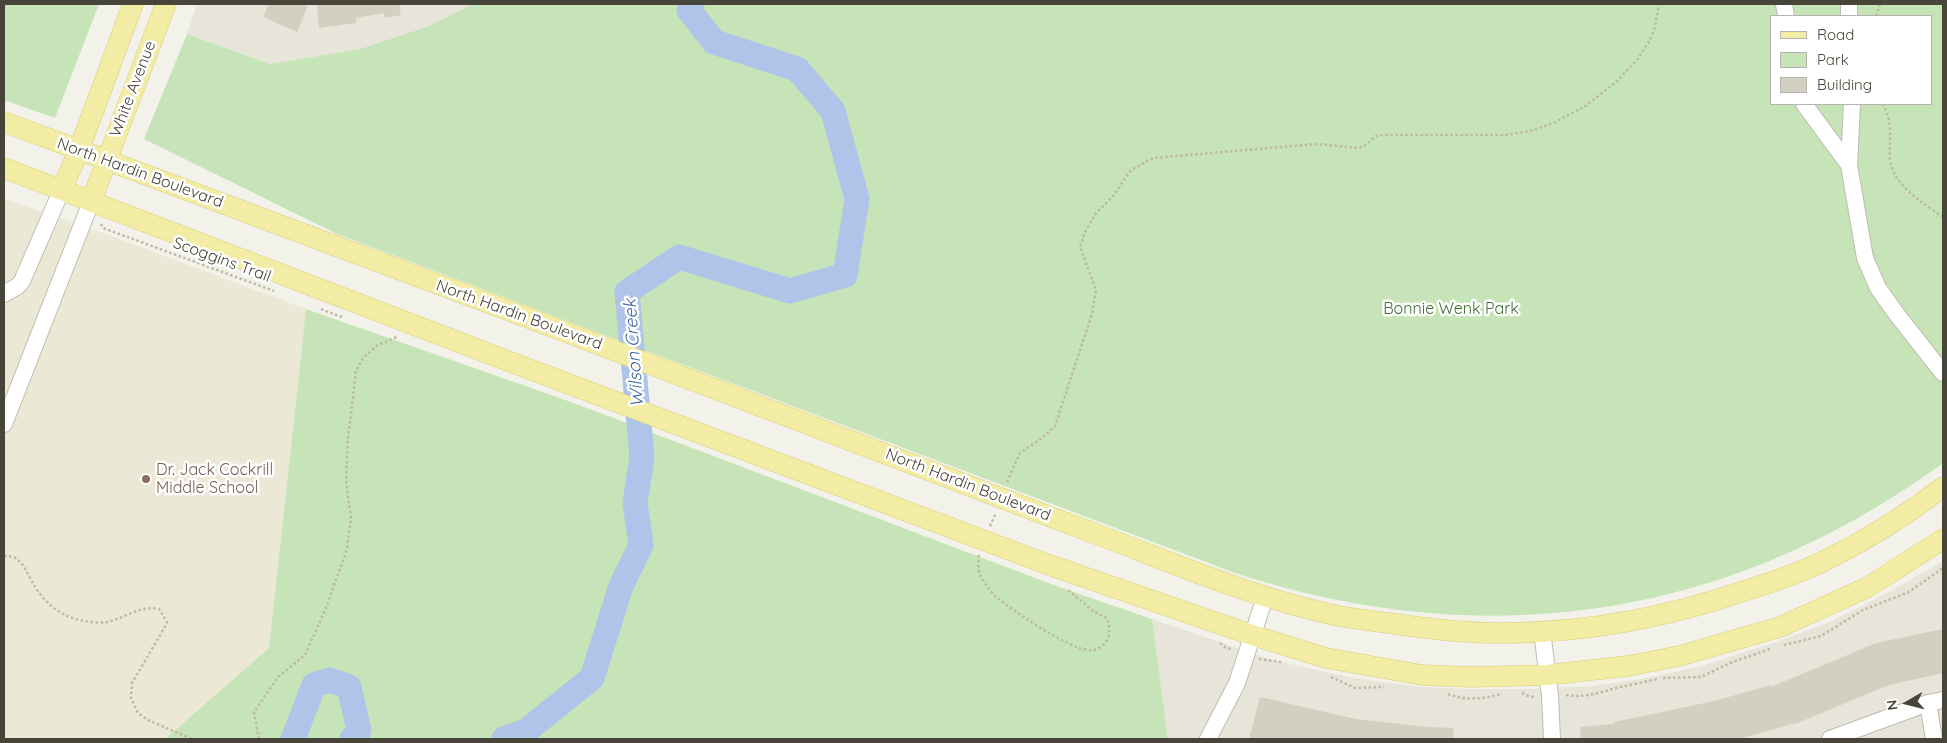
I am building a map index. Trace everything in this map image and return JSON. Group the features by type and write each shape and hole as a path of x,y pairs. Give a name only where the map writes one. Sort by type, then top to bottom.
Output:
{"main road":[{"path":"62,189 79,150 134,4"},
{"name":"White Avenue","path":"92,202 106,159 166,4"},
{"name":"North Hardin Boulevard","path":"4,122 542,323 1265,597 1340,616 1430,629 1508,633 1603,625 1659,616 1717,601 1820,563 1870,537 1910,512 1943,487"},
{"path":"4,168 529,369 1052,566 1252,636 1326,658 1422,675 1471,677 1547,675 1628,666 1679,656 1780,627 1868,587 1943,539"}],"street":[{"path":"1805,105 1849,165"},
{"path":"1852,105 1849,165 1865,258 1878,288 1943,373"},
{"path":"4,294 18,286 22,281 62,189"},
{"path":"4,424 92,202"},
{"path":"1208,739 1237,683 1265,597"},
{"path":"1542,631 1552,739"},
{"path":"1830,739 1935,702 1934,739"}],"path":[{"path":"1006,486 1020,453 1042,438 1055,426 1092,314 1096,290 1080,247 1085,232 1096,213 1113,196 1132,170 1153,158 1316,144 1358,148 1366,145 1376,136 1383,135 1506,136 1534,130 1553,124 1584,107 1616,82 1638,59 1650,40 1656,27 1659,4"},
{"path":"1882,105 1890,128 1890,163 1893,170 1904,186 1943,217"},
{"name":"Scoggins Trail","path":"101,224 104,228 276,292"},
{"path":"319,308 336,316"},
{"path":"259,739 254,712 278,677 305,655 326,608 347,549 351,518 346,480 356,371 362,358 378,345 400,336"},
{"path":"989,528 999,504"},
{"path":"980,552 978,564 981,576 994,595 1078,648 1089,651 1098,648 1106,642 1110,630 1107,618 1093,611 1066,588"},
{"path":"4,556 17,559 22,564 36,589 49,604 65,615 94,622 107,622 152,607 159,608 167,622 166,626 132,683 131,698 138,713 148,720 192,739"}],"shaded area":[{"path":"197,4 473,4 429,26 360,49 270,64 187,34"},
{"name":"Dr. Jack Cockrill Middle School","path":"4,199 98,231 306,309 269,649 165,739 4,739"},
{"path":"1943,561 1943,739 1168,739 1152,619 1272,660 1354,678 1420,687 1471,689 1593,686 1647,678 1701,666 1770,644 1828,623 1889,592"}],"green space":[{"path":"4,4 99,4 55,118 4,100"},
{"name":"Bonnie Wenk Park","path":"473,4 1943,4 1943,463 1861,516 1778,558 1691,588 1603,607 1513,615 1422,612 1329,598 1235,573 337,234 144,139 187,34 270,64 360,49 429,26"},
{"path":"306,309 571,402 1059,587 1152,619 1168,739 165,739 269,648"}],"building":[{"path":"269,4 302,4 308,6 297,32 263,17"},
{"path":"317,4 399,4 401,15 385,18 384,13 356,18 356,23 319,28"},
{"path":"1943,629 1943,673 1889,685 1795,724 1739,739 1581,739 1580,727 1614,724 1614,722 1714,701 1771,685 1771,687 1876,643"},
{"path":"1260,697 1356,719 1454,728 1453,739 1249,739"}],"waterway":[{"name":"Wilson Creek","path":"504,739 526,731 592,678 621,586 641,545 635,503 642,457 627,292 679,257 790,291 845,275 857,199 833,111 797,69 714,42 689,10 692,4"},
{"path":"293,739 314,685 330,680 349,687 359,730 352,739"}],"place":[{"name":"Dr. Jack Cockrill Middle School","path":"146,479"}]}
